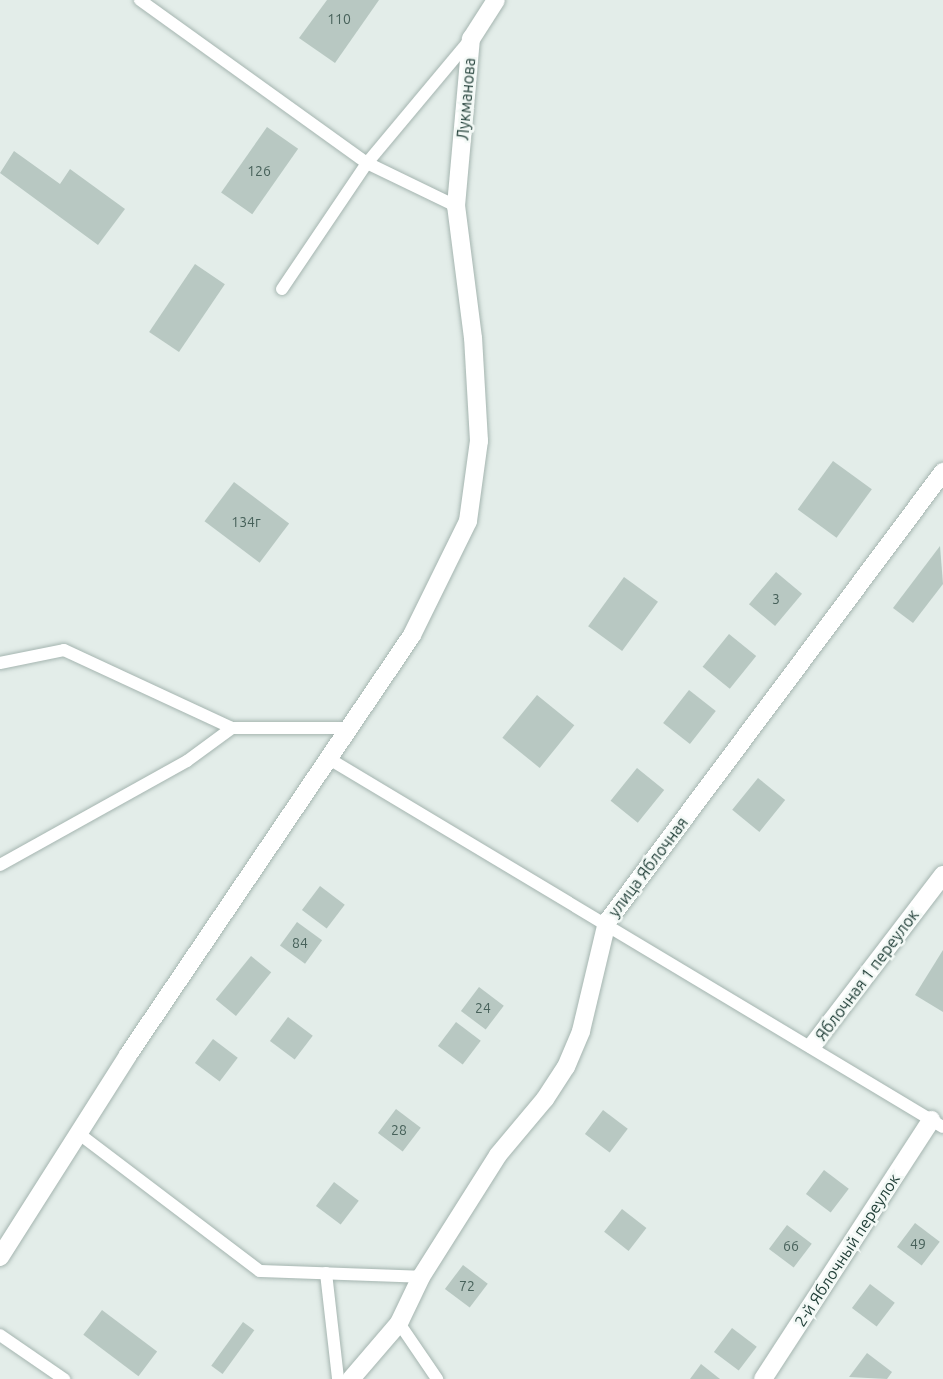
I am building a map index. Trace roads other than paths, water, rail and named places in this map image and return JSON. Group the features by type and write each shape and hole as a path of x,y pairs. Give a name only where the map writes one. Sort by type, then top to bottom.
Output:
{"street":[{"name":"Лукманова","path":"0,1257 78,1133 327,757 412,635 468,521 479,441 473,338 456,206 471,39 496,0"},
{"name":"улица Яблочная","path":"351,1379 399,1323 421,1277 498,1155 545,1099 566,1067 581,1031 607,922 943,472"},
{"name":"Яблочная 1 переулок","path":"813,1046 943,875"},
{"name":"2-й Яблочный переулок","path":"763,1379 937,1124"}],"lane":[{"path":"140,0 367,163 456,206"},
{"path":"282,289 367,163 471,39"},
{"path":"0,663 64,650 232,728 347,728"},
{"path":"0,865 187,761 232,728"},
{"path":"327,757 607,922 937,1124"},
{"path":"78,1133 260,1271 421,1277"},
{"path":"326,1273 338,1379"},
{"path":"399,1323 437,1379"},
{"path":"0,1335 64,1379"}]}
